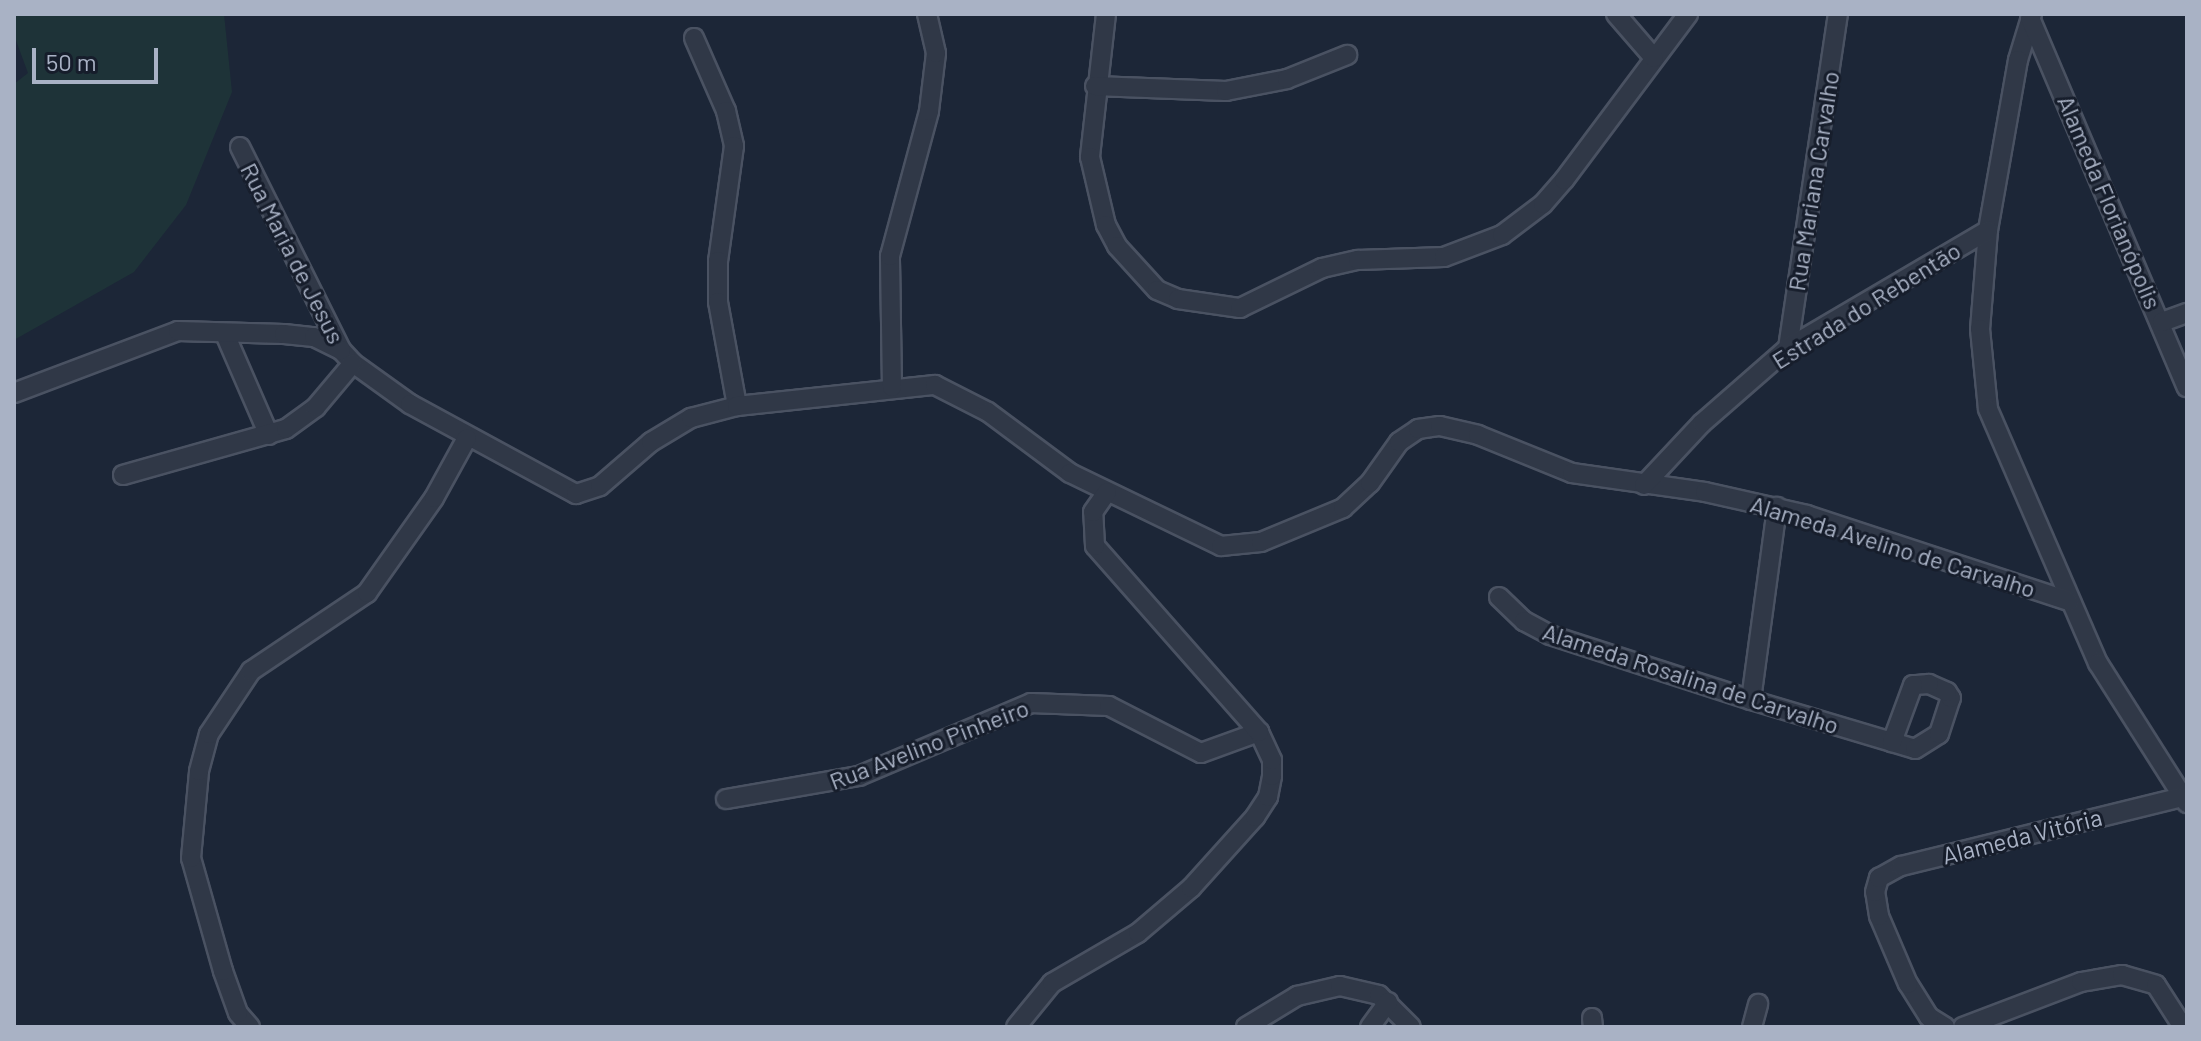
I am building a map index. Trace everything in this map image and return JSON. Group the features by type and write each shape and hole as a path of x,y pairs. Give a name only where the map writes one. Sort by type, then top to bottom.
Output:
{"street":[{"path":"892,387 890,256 929,111 936,53 927,14"},
{"path":"1106,14 1095,86 1090,157 1106,225 1117,246 1157,290 1178,299 1240,308 1322,268 1358,260 1444,257 1502,235 1543,204 1564,180 1688,14"},
{"path":"1616,14 1654,58"},
{"name":"Rua Mariana Carvalho","path":"1788,348 1838,14"},
{"path":"2031,16 1988,230 1980,329 1988,409 2068,601 2132,723 2184,800"},
{"name":"Alameda Florianópolis","path":"2031,16 2187,387"},
{"path":"694,38 726,111 734,146 718,261 718,302 737,406"},
{"path":"1095,86 1226,91 1287,79 1347,55"},
{"name":"Rua Maria de Jesus","path":"240,147 347,356 467,438"},
{"name":"Estrada do Rebentão","path":"1644,485 1702,423 1788,348 1988,230"},
{"path":"2162,322 2187,313"},
{"path":"14,393 178,331 314,337 347,356 316,407 286,429 123,475"},
{"path":"225,334 269,435"},
{"name":"Alameda Avelino de Carvalho","path":"467,438 576,494 592,490 672,427 737,406 892,387 935,385 956,393 1046,457 1202,541 1246,545 1343,508 1370,483 1399,442 1418,429 1440,426 1478,435 1572,473 1777,507 2068,601"},
{"path":"250,1027 238,1013 223,971 191,858 199,771 209,734 251,671 367,593 434,498 467,438"},
{"path":"1016,1027 1052,983 1138,933 1173,905 1255,817 1268,797 1272,776 1272,760 1259,732 1095,546 1093,512 1107,492"},
{"path":"1751,700 1777,507"},
{"name":"Alameda Rosalina de Carvalho","path":"1499,597 1524,621 1550,635 1892,742"},
{"name":"Rua Avelino Pinheiro","path":"726,799 859,776 1031,703 1109,706 1201,753 1259,732"},
{"name":"Alameda Vitória","path":"1945,1027 1929,1017 1908,984 1875,892 1879,878 1901,866 2184,800"},
{"path":"1963,1027 2081,982 2122,975 2156,985 2183,1027"},
{"path":"1246,1027 1274,1007 1319,989 1353,987 1388,1002 1411,1027"},
{"path":"1370,1027 1388,1002"},
{"path":"1752,1027 1758,1004"}],"green space":[{"path":"14,14 224,14 232,92 186,205 134,272 14,340 14,84 28,73 14,35"}]}
